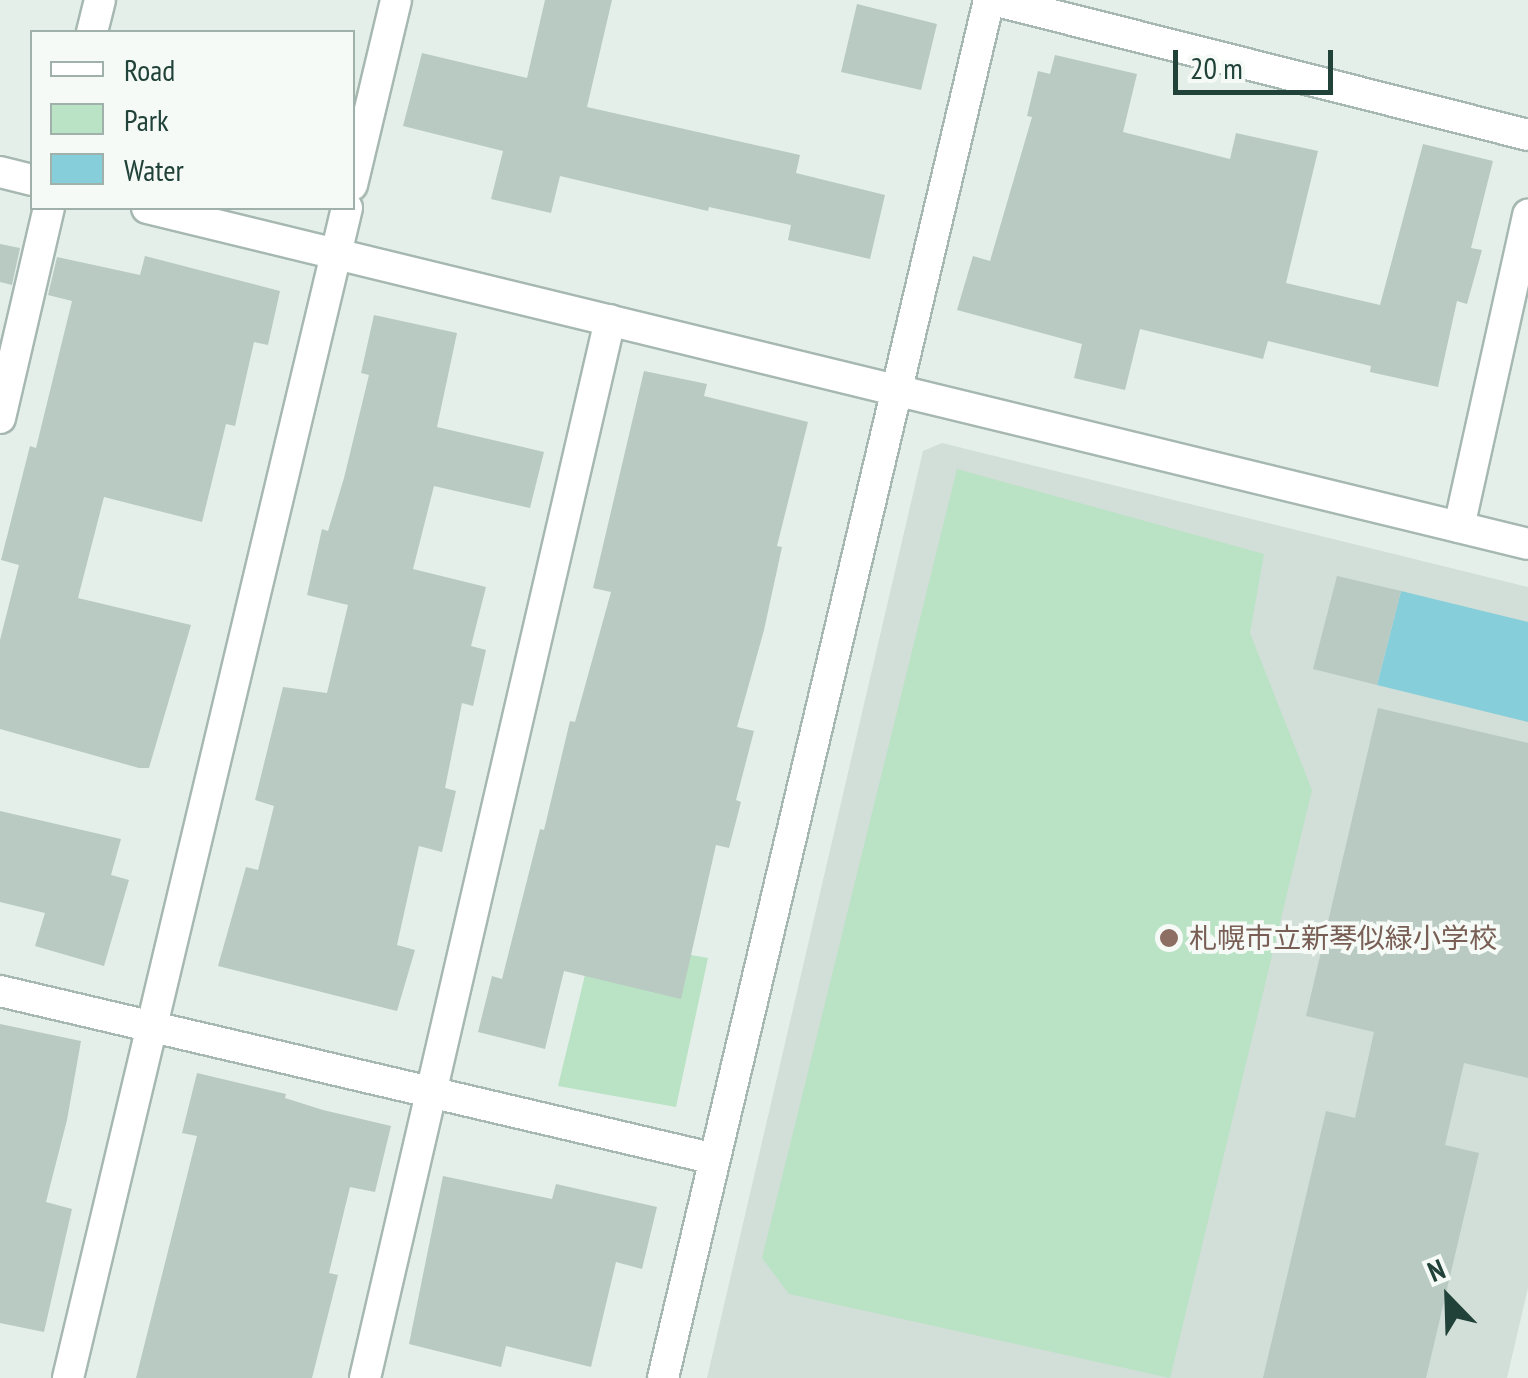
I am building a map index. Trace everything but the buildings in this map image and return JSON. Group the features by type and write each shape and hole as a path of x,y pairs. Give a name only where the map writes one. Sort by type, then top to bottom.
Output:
{"street":[{"path":"92,30 100,0"},
{"path":"355,172 396,0"},
{"path":"664,1378 991,0 1528,135"},
{"path":"0,172 30,180"},
{"path":"0,418 50,210"},
{"path":"155,210 1528,544"},
{"path":"68,1378 347,210"},
{"path":"1459,527 1528,215"},
{"path":"364,1378 610,320"},
{"path":"0,991 152,1030 715,1158"}],"shaded area":[{"name":"札幌市立新琴似緑小学校","path":"942,443 1528,587 1528,1288 1507,1378 707,1378 923,451"}],"green space":[{"path":"957,469 1264,554 1250,633 1312,790 1170,1378 789,1294 762,1258"},
{"path":"594,938 708,958 676,1107 558,1086"}],"water":[{"path":"1401,591 1528,622 1528,722 1377,685"}],"place":[{"name":"札幌市立新琴似緑小学校","path":"1169,938"}]}
